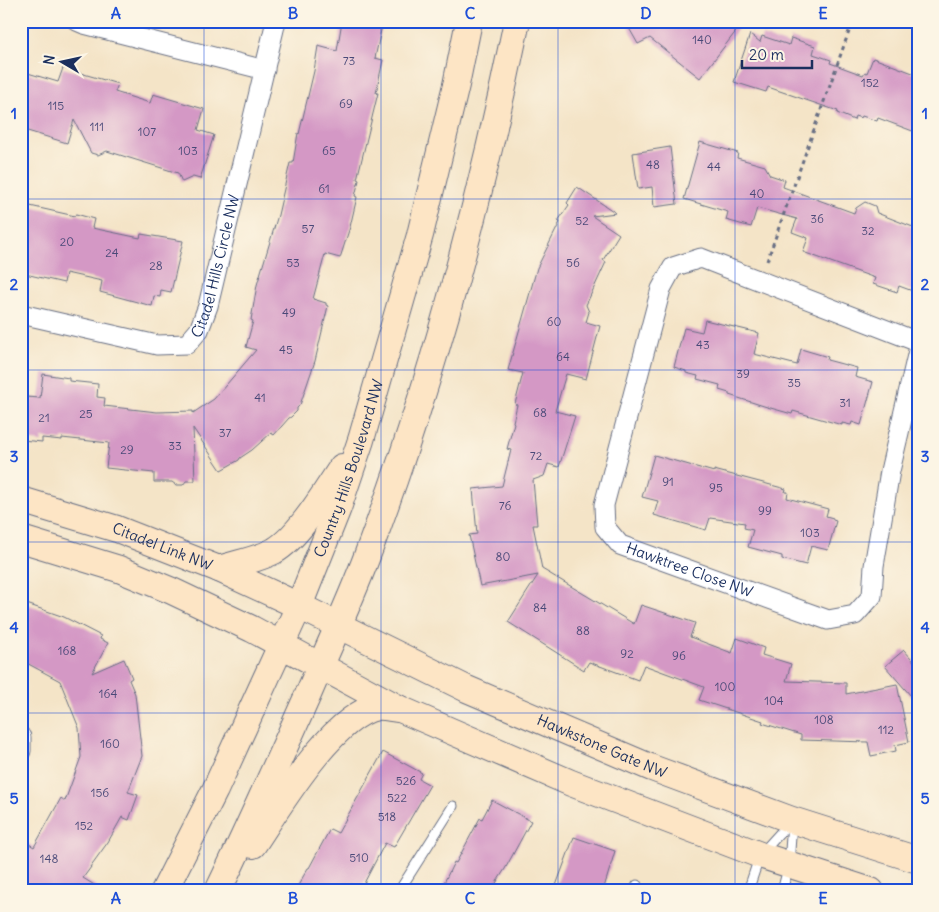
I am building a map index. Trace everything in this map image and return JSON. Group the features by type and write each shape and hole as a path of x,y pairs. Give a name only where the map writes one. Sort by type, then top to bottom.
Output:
{"main road":[{"name":"Country Hills Boulevard NW","path":"164,891 216,790 299,606 338,508 361,440 420,236 456,85 469,21"},
{"path":"218,891 338,626 367,557 406,446 454,290 496,123 517,21"},
{"path":"219,569 276,550 294,534 318,503 361,440"},
{"name":"Citadel Link NW","path":"21,500 118,529 219,569 299,606"},
{"path":"21,539 119,569 172,591 252,628 400,709 571,783 760,855 871,891"},
{"name":"Hawkstone Gate NW","path":"299,606 467,689 652,768 792,820 918,860"},
{"path":"222,891 306,769 341,728 354,718 377,707 400,709"}],"street":[{"path":"77,21 265,70"},
{"name":"Citadel Hills Circle NW","path":"21,314 157,345 187,344 199,330 208,306 276,21"},
{"name":"Hawktree Close NW","path":"918,342 701,258 673,267 661,290 604,505 605,527 620,545 828,620 855,616 872,596 874,566 890,471 918,351"},
{"path":"21,737 21,751"}],"lane":[{"path":"399,891 453,806"},
{"path":"748,891 760,855 792,820"},
{"path":"782,891 789,865 792,820"}],"path":[{"path":"764,268 852,24"}],"building":[{"path":"342,21 383,21 375,58 383,60 376,93 378,93 357,179 359,180 355,196 357,197 350,227 340,258 325,254 313,299 326,303 328,306 315,361 297,411 274,435 271,433 239,460 221,470 193,428 195,481 186,481 183,485 176,485 172,482 154,482 154,473 106,468 109,443 62,438 62,440 42,438 42,442 22,440 26,397 40,398 43,374 69,378 69,381 98,384 97,397 105,398 104,406 157,412 193,411 193,413 214,399 256,350 246,347 253,321 251,320 257,285 278,215 290,163 293,163 318,46 337,51"},
{"path":"625,21 744,21 700,78 650,38 638,44"},
{"path":"750,34 760,42 762,36 789,45 791,38 815,46 813,54 831,60 830,63 863,75 865,72 867,73 873,58 918,75 918,133 878,118 877,121 862,116 861,118 855,116 854,120 837,113 838,111 768,87 766,92 734,82"},
{"path":"63,68 118,84 115,92 150,103 153,94 204,109 198,130 214,135 200,179 193,177 182,182 178,173 107,151 98,155 91,153 74,120 67,143 21,129 21,71 58,82"},
{"path":"700,142 738,153 737,158 765,166 770,175 785,180 783,187 854,213 856,208 865,202 875,206 877,213 918,229 918,293 899,286 897,292 873,284 875,278 803,252 808,238 792,232 797,219 757,208 751,227 726,220 728,212 684,199"},
{"path":"670,147 677,204 654,207 652,187 638,189 633,153"},
{"path":"577,187 616,213 592,216 619,234 603,260 606,262 586,305 589,312 586,322 600,326 586,379 566,374 555,411 575,416 559,467 548,464 544,476 533,480 537,525 533,525 542,569 634,624 641,605 695,623 690,637 732,653 737,638 764,648 762,655 791,664 786,681 846,683 846,694 897,684 909,742 895,745 896,751 871,756 868,742 801,740 801,735 699,700 704,687 644,665 638,680 589,662 584,670 508,622 538,575 480,586 469,535 477,534 473,489 502,486 511,450 507,449 523,373 508,370 537,268 560,222 558,221 569,205 567,203"},
{"path":"21,204 94,219 92,228 140,238 141,234 183,241 171,292 161,290 160,297 154,296 152,306 100,292 102,281 66,273 64,283 21,273"},
{"path":"705,320 759,333 754,354 797,365 801,349 828,357 827,360 857,368 855,377 873,382 861,425 852,422 851,425 842,423 842,425 793,411 792,414 767,407 729,395 729,393 719,390 720,385 697,379 698,376 674,367 684,328 702,332"},
{"path":"654,455 786,489 785,492 788,492 787,498 828,509 826,516 836,521 828,550 811,546 806,565 748,547 753,530 744,528 745,523 710,518 706,530 654,515 658,501 642,497"},
{"path":"21,602 64,617 101,636 100,639 108,643 92,673 124,659 132,678 129,680 135,694 142,756 128,792 138,795 129,820 122,817 108,842 83,878 104,891 21,891 21,839 34,847 61,798 65,801 81,757 79,728 60,681 21,660"},
{"path":"904,650 918,666 918,704 885,666"},
{"path":"383,752 422,773 419,779 430,785 394,847 385,843 361,889 351,884 347,891 295,891 330,829 338,833"},
{"path":"492,800 531,821 505,869 491,891 440,891 454,862 456,863"},
{"path":"574,837 615,851 603,891 554,891"}]}
